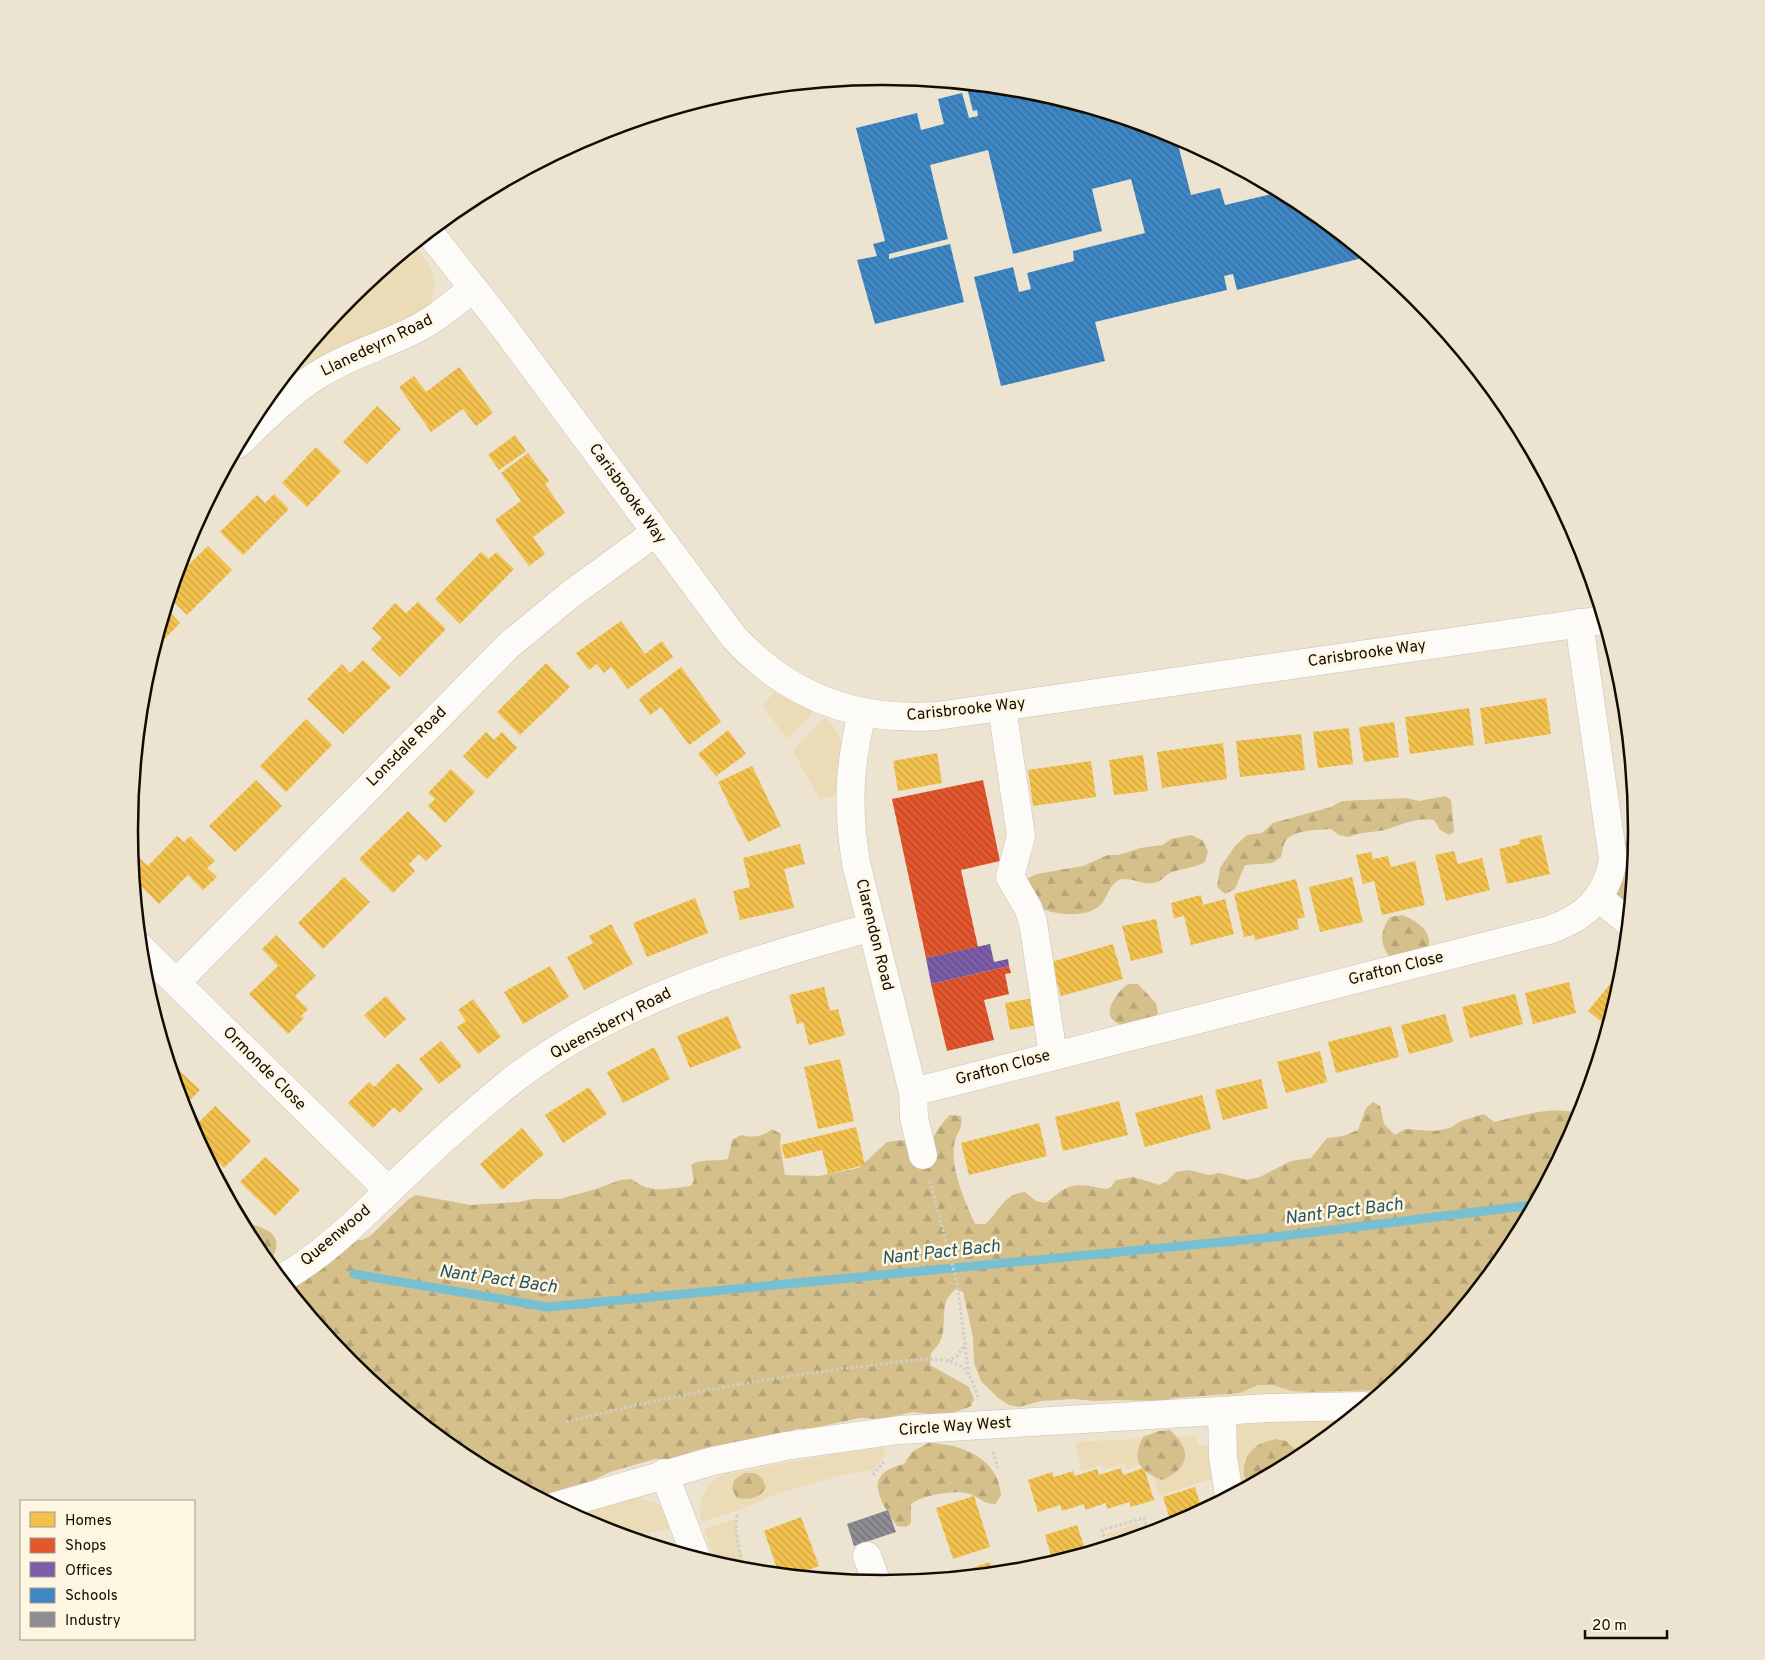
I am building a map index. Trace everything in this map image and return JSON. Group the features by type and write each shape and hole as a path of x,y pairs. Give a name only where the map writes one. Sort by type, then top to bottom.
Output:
{"street":[{"name":"Carisbrooke Way","path":"433,237 656,532 716,615 748,653 770,671 811,696 862,713 889,717 917,718 1002,708 1591,621"},
{"name":"Llanedeyrn Road","path":"257,426 273,410 317,375 433,320 473,288"},
{"name":"Lonsdale Road","path":"176,982 509,645 571,594 656,532"},
{"name":"Grafton Close","path":"913,1092 1549,930 1568,923 1583,914 1598,897 1610,875 1613,859 1591,621"},
{"path":"1002,708 1021,836 1010,877 1028,908 1033,922 1054,1055"},
{"name":"Clarendon Road","path":"862,713 851,769 849,812 856,863 913,1092 914,1118 922,1155"},
{"path":"1598,897 1622,917"},
{"name":"Queensberry Road","path":"389,1191 441,1141 506,1086 576,1039 640,1006 713,975 771,955 872,927"},
{"name":"Ormonde Close","path":"149,956 389,1191"},
{"name":"Queenwood","path":"285,1276 320,1253 389,1191"},
{"name":"Circle Way West","path":"565,1503 664,1473 786,1446 899,1430 1222,1411 1354,1406"},
{"path":"1222,1411 1223,1457 1228,1489"},
{"path":"664,1473 694,1551"},
{"path":"867,1556 874,1575"}],"path":[{"path":"922,1155 957,1283 969,1376"},
{"path":"947,1361 957,1356 966,1342"},
{"path":"566,1422 641,1403 750,1382 818,1371 918,1360 947,1361 960,1365 969,1376 979,1399"},
{"path":"991,1446 998,1468"},
{"path":"737,1515 736,1530 742,1562"},
{"path":"1105,1540 1102,1530 1144,1518 1146,1526"}],"shaded area":[{"path":"416,249 433,275 434,291 427,310 274,400 291,376 322,339 356,303"},
{"path":"774,692 813,712 787,739 763,706"},
{"path":"824,718 838,733 841,742 842,763 839,794 820,800 793,751"},
{"path":"1258,1385 1272,1385 1292,1391 1310,1392 1374,1390 1336,1421 1296,1449 1228,1489 1220,1395 1240,1393"},
{"path":"1196,1436 1198,1446 1209,1445 1220,1476 1159,1496 1149,1462 1127,1469 1125,1463 1104,1470 1102,1465 1081,1471 1076,1442"},
{"path":"883,1447 885,1455 873,1470 842,1475 776,1494 737,1511 701,1522 700,1509 702,1497 712,1482 720,1476 800,1460"},
{"path":"639,1498 660,1505 670,1514 672,1528 641,1534 585,1513 624,1499"},
{"path":"735,1519 743,1562 714,1556 704,1529"},
{"path":"1138,1523 1140,1528 1108,1539 1106,1534"}],"green space":[{"path":"1445,796 1451,800 1454,832 1450,835 1440,830 1434,820 1428,819 1416,820 1383,830 1349,837 1339,835 1331,829 1299,832 1288,838 1284,844 1281,857 1272,863 1245,865 1235,889 1225,894 1217,887 1220,868 1235,846 1247,835 1262,833 1273,823 1331,807 1342,801 1406,798 1419,801"},
{"path":"1191,835 1202,840 1208,851 1205,862 1170,873 1156,883 1144,883 1127,879 1119,880 1111,887 1103,902 1097,908 1081,914 1062,914 1038,907 1026,879 1037,874 1083,866 1108,855 1119,855 1140,848 1163,845 1171,839"},
{"path":"1628,841 1624,900 1615,895 1620,843"},
{"path":"1402,915 1421,925 1427,935 1429,948 1427,956 1395,963 1386,952 1382,935 1390,917"},
{"path":"1128,984 1138,984 1156,1003 1158,1013 1151,1023 1127,1026 1112,1019 1110,1008 1113,1001"},
{"path":"1373,1102 1380,1106 1384,1124 1395,1135 1405,1129 1435,1131 1450,1128 1461,1121 1484,1114 1494,1122 1548,1111 1572,1113 1551,1160 1528,1203 1474,1284 1443,1321 1374,1390 1310,1392 1292,1391 1272,1385 1258,1385 1240,1393 1160,1401 1095,1401 1074,1399 1041,1401 1019,1407 1009,1405 997,1397 981,1381 974,1363 973,1337 963,1292 955,1289 948,1297 944,1309 943,1334 937,1347 931,1353 930,1365 969,1387 974,1399 971,1406 959,1411 939,1415 912,1412 882,1419 860,1418 813,1428 795,1429 781,1436 729,1450 714,1446 694,1451 676,1459 655,1459 610,1472 575,1489 549,1496 510,1475 469,1449 429,1421 391,1390 322,1321 289,1281 347,1238 361,1240 369,1237 409,1199 416,1195 471,1205 519,1202 532,1199 560,1199 620,1180 632,1179 639,1184 653,1189 691,1186 694,1180 691,1165 704,1161 728,1159 732,1140 741,1135 753,1137 761,1135 772,1129 781,1134 780,1145 785,1175 819,1176 859,1168 887,1142 903,1140 928,1154 931,1143 942,1123 950,1115 961,1116 962,1120 954,1145 957,1175 963,1196 975,1224 985,1224 1002,1204 1018,1193 1025,1192 1036,1201 1046,1203 1070,1187 1082,1185 1107,1189 1116,1180 1133,1177 1160,1185 1176,1172 1189,1170 1209,1175 1219,1173 1247,1180 1260,1177 1291,1161 1311,1158 1327,1138 1343,1136 1358,1130 1366,1108"},
{"path":"251,1224 267,1230 276,1239 272,1257"},
{"path":"1170,1430 1182,1445 1185,1451 1185,1458 1179,1469 1163,1480 1143,1469 1138,1459 1138,1452 1143,1437 1159,1431"},
{"path":"1276,1439 1286,1441 1295,1450 1246,1480 1244,1469 1246,1459 1253,1450 1264,1443"},
{"path":"928,1443 953,1446 966,1450 986,1463 994,1472 999,1483 1001,1496 995,1504 988,1503 970,1494 956,1492 931,1496 911,1504 911,1523 906,1527 897,1526 880,1498 878,1481 882,1474 904,1464 912,1452"},
{"path":"744,1473 755,1473 762,1478 766,1488 757,1497 750,1499 737,1498 732,1489 734,1480"}],"building: Homes":[{"path":"459,367 493,413 476,426 463,409 431,432 399,387 414,376 426,392"},
{"path":"377,406 401,429 367,464 343,442"},
{"path":"515,435 526,451 499,470 488,455"},
{"path":"316,447 341,471 307,507 282,483"},
{"path":"528,453 549,481 545,484 565,513 533,537 545,554 529,566 495,520 521,501 501,473"},
{"path":"274,494 289,509 243,555 220,532 257,495 265,503"},
{"path":"208,546 232,570 187,615 174,602 186,568"},
{"path":"481,552 489,559 496,552 514,569 460,624 435,599"},
{"path":"418,602 446,629 400,677 371,649 382,638 372,628 395,603 406,613"},
{"path":"170,613 180,623 162,642"},
{"path":"621,621 645,654 662,641 673,657 628,689 611,667 604,673 597,664 589,670 576,653"},
{"path":"363,660 391,687 343,734 307,699 342,664 350,673"},
{"path":"546,663 570,687 520,735 497,712"},
{"path":"681,667 721,722 689,745 661,707 650,715 639,699"},
{"path":"1546,698 1551,734 1485,744 1480,708"},
{"path":"1469,708 1474,745 1410,754 1405,717"},
{"path":"306,719 332,745 286,792 260,766"},
{"path":"1394,722 1399,757 1364,762 1359,727"},
{"path":"1349,728 1353,764 1318,768 1313,732"},
{"path":"728,730 746,754 716,776 698,754"},
{"path":"486,732 494,740 502,732 517,748 487,779 463,756"},
{"path":"1301,734 1305,770 1240,777 1236,741"},
{"path":"1223,743 1227,779 1162,788 1157,752"},
{"path":"937,753 942,783 898,791 893,761"},
{"path":"1143,755 1148,791 1114,795 1109,760"},
{"path":"1091,761 1096,797 1033,806 1028,770"},
{"path":"752,766 781,826 748,842 718,782"},
{"path":"451,769 475,792 445,823 428,806 435,799 428,793"},
{"path":"256,780 282,806 235,852 209,826"},
{"path":"408,811 442,846 426,861 419,854 409,864 415,871 393,893 359,859"},
{"path":"1541,835 1550,874 1507,884 1499,849 1520,844 1519,840"},
{"path":"177,836 184,842 190,836 215,861 207,868 217,877 203,890 188,875 159,904 140,885 139,857 148,866"},
{"path":"800,844 805,864 784,869 794,908 740,920 733,891 750,887 743,858"},
{"path":"1454,851 1458,864 1482,858 1490,890 1446,901 1435,855"},
{"path":"1371,852 1373,859 1388,856 1391,867 1415,861 1425,905 1382,915 1374,881 1363,884 1356,855"},
{"path":"344,877 370,902 323,949 298,923"},
{"path":"1352,877 1363,922 1320,932 1309,887"},
{"path":"1296,879 1305,917 1297,919 1299,929 1255,940 1254,935 1244,937 1234,894"},
{"path":"1201,895 1203,905 1225,899 1234,934 1191,945 1184,916 1174,918 1171,903"},
{"path":"695,898 708,933 647,957 633,923"},
{"path":"1156,919 1163,953 1131,961 1122,926"},
{"path":"611,924 633,964 584,990 567,957 593,943 589,936"},
{"path":"276,935 316,976 295,996 308,1009 301,1016 304,1018 288,1034 249,994 278,966 262,949"},
{"path":"1113,944 1123,979 1061,996 1051,962"},
{"path":"550,966 569,997 523,1024 504,992"},
{"path":"1569,982 1576,1013 1533,1024 1525,993"},
{"path":"1611,983 1602,1022 1588,1011"},
{"path":"824,987 830,1011 838,1009 845,1035 809,1045 803,1022 797,1024 789,995"},
{"path":"1515,994 1523,1024 1470,1038 1462,1007"},
{"path":"386,996 406,1019 385,1038 364,1015"},
{"path":"1033,998 1037,1025 1010,1030 1005,1003"},
{"path":"473,999 501,1037 478,1054 457,1027 466,1021 458,1010"},
{"path":"1445,1014 1453,1042 1409,1054 1401,1025"},
{"path":"728,1016 741,1048 690,1068 677,1036"},
{"path":"1391,1026 1399,1057 1336,1073 1328,1042"},
{"path":"441,1041 462,1066 439,1084 419,1059"},
{"path":"654,1047 670,1079 623,1103 607,1072"},
{"path":"1320,1051 1327,1082 1286,1093 1277,1062"},
{"path":"840,1059 854,1121 818,1129 804,1067"},
{"path":"398,1063 423,1089 400,1113 394,1107 373,1128 348,1103 369,1082 374,1087"},
{"path":"177,1068 200,1090 189,1101"},
{"path":"1261,1079 1268,1108 1223,1120 1215,1090"},
{"path":"589,1087 607,1114 563,1143 545,1115"},
{"path":"1202,1095 1211,1129 1145,1147 1135,1113"},
{"path":"1119,1101 1128,1135 1063,1151 1055,1117"},
{"path":"215,1106 251,1141 224,1168 212,1156 198,1123"},
{"path":"1039,1123 1047,1156 969,1175 961,1143"},
{"path":"856,1127 865,1165 828,1174 822,1150 785,1159 781,1145"},
{"path":"522,1128 544,1154 502,1190 480,1164"},
{"path":"265,1157 300,1190 275,1216 240,1182"},
{"path":"1121,1468 1123,1475 1144,1468 1154,1500 1131,1507 1129,1502 1107,1509 1106,1503 1085,1510 1084,1504 1062,1511 1060,1505 1038,1512 1028,1480 1052,1472 1054,1477 1073,1471 1075,1476 1097,1469 1099,1475"},
{"path":"1195,1487 1200,1503 1169,1517 1163,1497"},
{"path":"974,1496 990,1547 953,1559 936,1508"},
{"path":"801,1517 819,1566 806,1571 777,1568 764,1531"},
{"path":"1077,1525 1084,1547 1051,1556 1045,1535"},
{"path":"990,1562 992,1567 980,1569 966,1570"}],"building: Shops":[{"path":"983,780 1000,861 961,870 978,947 926,958 892,799"},
{"path":"1009,966 1011,973 1005,974 1009,994 984,1000 994,1040 947,1051 931,984"}],"building: Offices":[{"path":"990,944 994,962 1008,959 1009,966 931,984 926,958"}],"building: Schools":[{"path":"968,90 1028,99 1075,110 1168,142 1179,147 1191,195 1220,188 1225,205 1270,194 1336,239 1360,259 1237,290 1233,274 1224,276 1227,290 1095,322 1105,361 1001,386 974,277 1013,267 1019,292 1031,289 1027,273 1074,261 1073,251 1145,233 1131,179 1092,189 1102,231 1013,254 988,150 930,165 948,239 889,254 889,259 950,244 964,302 875,324 857,260 877,256 873,244 885,241 856,128 917,113 921,130 944,124 938,99 962,93 969,118 978,116 977,110 973,111"}],"building: Industry":[{"path":"888,1510 896,1532 854,1546 847,1524"}],"waterway":[{"name":"Nant Pact Bach","path":"354,1274 548,1307 1275,1237 1526,1206"}]}
